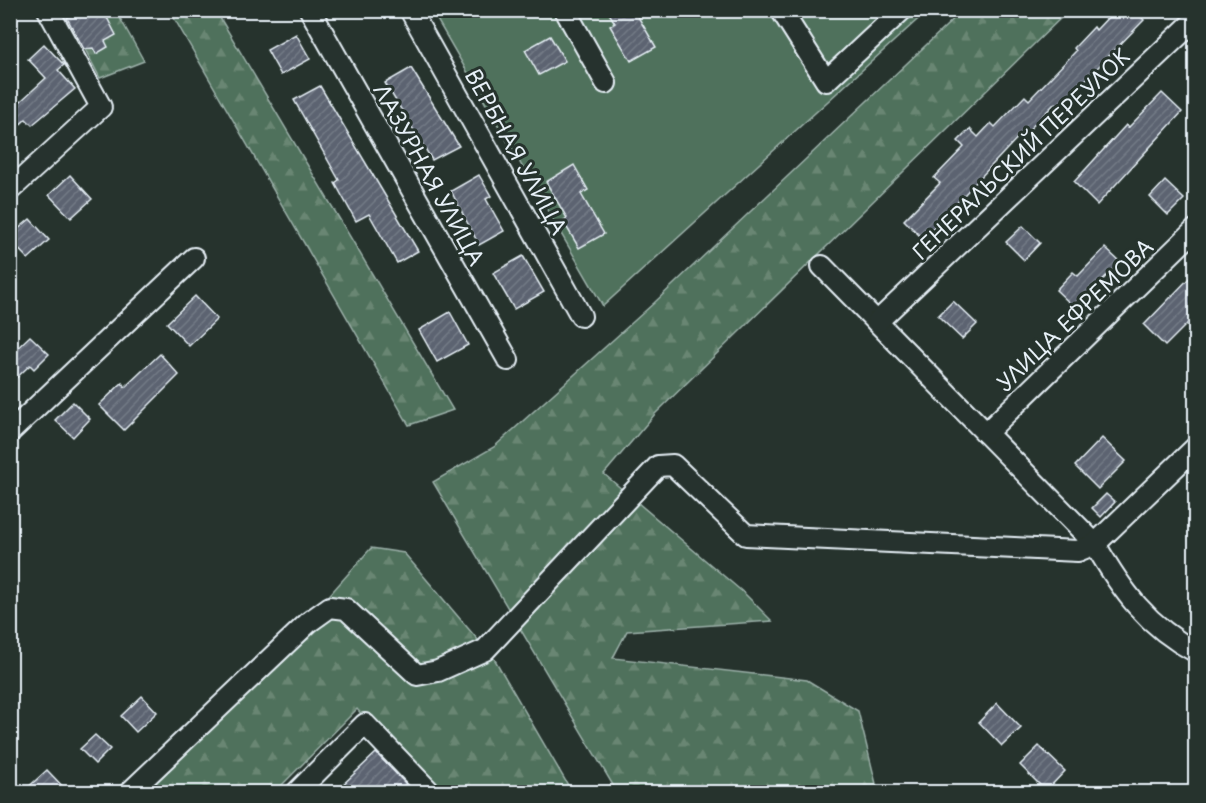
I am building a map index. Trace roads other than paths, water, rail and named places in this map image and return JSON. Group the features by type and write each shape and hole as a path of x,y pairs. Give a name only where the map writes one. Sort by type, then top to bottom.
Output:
{"street":[{"path":"10,190 101,107 48,10"},
{"name":"ЛАЗУРНАЯ УЛИЦА","path":"310,10 507,360"},
{"name":"ВЕРБНАЯ УЛИЦА","path":"410,10 581,316"},
{"path":"565,10 606,83"},
{"path":"781,10 826,81 902,10"},
{"name":"ГЕНЕРАЛЬСКИЙ ПЕРЕУЛОК","path":"878,322 1196,19"},
{"name":"УЛИЦА ЕФРЕМОВА","path":"986,433 1196,229"},
{"path":"10,432 194,258"},
{"path":"822,266 1095,544 1121,589 1168,637 1196,652"},
{"path":"130,792 309,622 330,607 346,609 417,675 438,671 485,650 658,466 673,465 746,535 1078,551 1095,544 1196,447"},
{"path":"297,792 365,724 430,792"}]}
